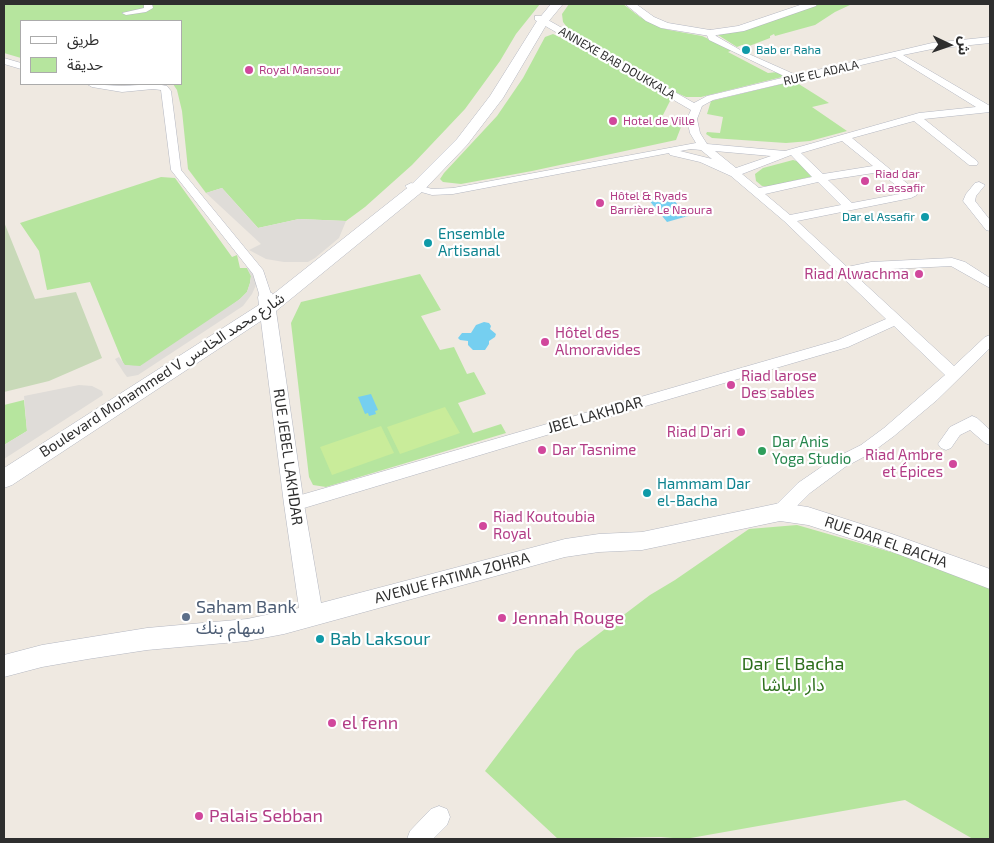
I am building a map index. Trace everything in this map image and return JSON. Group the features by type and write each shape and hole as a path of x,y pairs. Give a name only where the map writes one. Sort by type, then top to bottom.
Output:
{"main road":[{"name":"Boulevard Mohammed V شارع محمد الخامس","path":"4,479 268,302 414,187 462,142 496,98 550,4"},
{"name":"Boulevard Mohammed V شارع محمد الخامس","path":"540,20 557,4"},
{"name":"Boulevard Mohammed V شارع محمد الخامس","path":"4,468 268,302"}],"street":[{"path":"126,13 146,10 149,8 148,4"},
{"path":"630,4 650,19 665,26 710,33 740,29 812,4"},
{"name":"ANNEXE BAB DOUKKALA","path":"540,20 696,108"},
{"path":"710,33 712,38 794,78"},
{"name":"RUE EL ADALA","path":"696,108 702,101 710,98 794,78 940,45 990,40"},
{"path":"898,56 988,109"},
{"path":"4,61 20,66"},
{"path":"97,85 122,90 153,86 164,88 166,91 176,170 259,273 268,302"},
{"path":"696,108 692,124 703,146 788,219 953,374"},
{"path":"656,152 692,156 733,173 790,153 916,117 988,109"},
{"path":"916,117 973,163"},
{"path":"788,219 911,195 910,191 845,138"},
{"path":"414,187 432,192 452,191 687,146 703,146 790,153 821,178 849,207"},
{"path":"757,192 821,178 882,168"},
{"path":"979,185 970,196 969,201 990,227"},
{"path":"844,272 870,266 952,262 990,284"},
{"name":"RUE JEBEL LAKHDAR","path":"268,302 294,504 312,616"},
{"name":"JBEL LAKHDAR","path":"294,504 570,422 843,344 894,320"},
{"path":"780,512 804,488 839,463 866,449 889,432 932,396 990,340"},
{"path":"946,444 955,431 972,422 990,439"},
{"name":"RUE DAR EL BACHA","path":"780,512 808,516 882,540 990,579"},
{"name":"AVENUE FATIMA ZOHRA","path":"4,666 42,656 147,639 247,630 312,616 565,548 598,543 642,541 780,512"},
{"path":"418,839 439,816"}],"green space":[{"path":"540,4 516,34 500,61 465,109 412,165 365,207 346,221 299,219 258,228 222,188 206,193 188,169 182,111 177,90 174,85 182,85 182,20 20,20 20,58 4,53 4,5"},
{"path":"569,4 623,4 640,17 657,26 702,36 733,50 728,52 768,73 778,72 786,76 701,97 686,97 570,31 563,22 562,14"},
{"path":"816,4 859,4 850,5 835,12 815,25 775,36 774,34 770,38 744,48 742,45 737,47 718,35 745,29"},
{"path":"553,34 610,61 671,99 659,123 681,127 676,140 461,184 443,182 440,179 444,173 497,116 523,78 545,37"},
{"path":"794,81 829,103 812,107 847,131 810,141 786,143 712,138 706,134 707,132 720,133 723,117 707,114 711,101"},
{"path":"793,160 800,162 814,176 771,186 762,186 756,181 755,174 763,168"},
{"path":"161,177 175,178 232,257 237,255 240,268 247,268 251,276 250,283 247,292 223,312 140,367 124,365 90,282 47,290 39,251 20,223"},
{"path":"4,222 35,299 76,292 102,358 49,381 4,392"},
{"path":"420,274 441,310 421,316 440,350 454,347 467,374 474,372 486,394 458,403 473,433 501,424 506,433 326,487 313,485 309,477 291,323 301,302"},
{"path":"24,400 27,431 4,445 4,405"},
{"path":"445,407 460,433 400,454 387,427"},
{"path":"381,426 394,453 332,475 320,447"},
{"name":"Dar El Bacha دار الباشا","path":"797,525 929,563 990,588 990,839 973,839 905,800 685,839 661,837 558,839 485,771 576,651 650,595 749,529"}],"shaded area":[{"path":"222,188 258,228 299,219 346,221 339,238 308,262 284,262 266,259 249,250 261,244 206,193"},
{"path":"250,267 256,279 256,285 243,306 138,375 127,377 115,359 119,357 125,365 140,366 240,299 247,292 250,283 251,276 247,268"},
{"path":"79,385 92,386 102,391 103,395 4,459 4,445 27,431 24,396"}],"water":[{"path":"668,194 688,216 667,222 648,199"},
{"path":"484,322 489,323 490,329 496,334 489,341 485,350 473,350 468,345 468,341 458,338 462,333 471,333 476,325"},
{"path":"371,394 378,410 375,411 376,414 369,416 368,413 365,414 358,397"}],"place":[{"name":"Bab er Raha","path":"746,50"},
{"name":"Royal Mansour","path":"249,70"},
{"name":"Hotel de Ville","path":"613,121"},
{"name":"Riad dar el assafir","path":"865,181"},
{"name":"Hôtel & Ryads Barrière Le Naoura","path":"600,203"},
{"name":"Dar el Assafir","path":"925,217"},
{"name":"Ensemble Artisanal","path":"428,243"},
{"name":"Riad Alwachma","path":"919,274"},
{"name":"Hôtel des Almoravides","path":"545,342"},
{"name":"Riad larose Des sables","path":"731,385"},
{"name":"Riad D'ari","path":"741,432"},
{"name":"Dar Tasnime","path":"542,450"},
{"name":"Dar Anis Yoga Studio","path":"762,451"},
{"name":"Riad Ambre et Épices","path":"953,464"},
{"name":"Hammam Dar el-Bacha","path":"647,493"},
{"name":"Riad Koutoubia Royal","path":"483,526"},
{"name":"Saham Bank سهام بنك","path":"186,617"},
{"name":"Jennah Rouge","path":"502,618"},
{"name":"Bab Laksour","path":"320,639"},
{"name":"el fenn","path":"332,723"},
{"name":"Palais Sebban","path":"199,816"}]}
